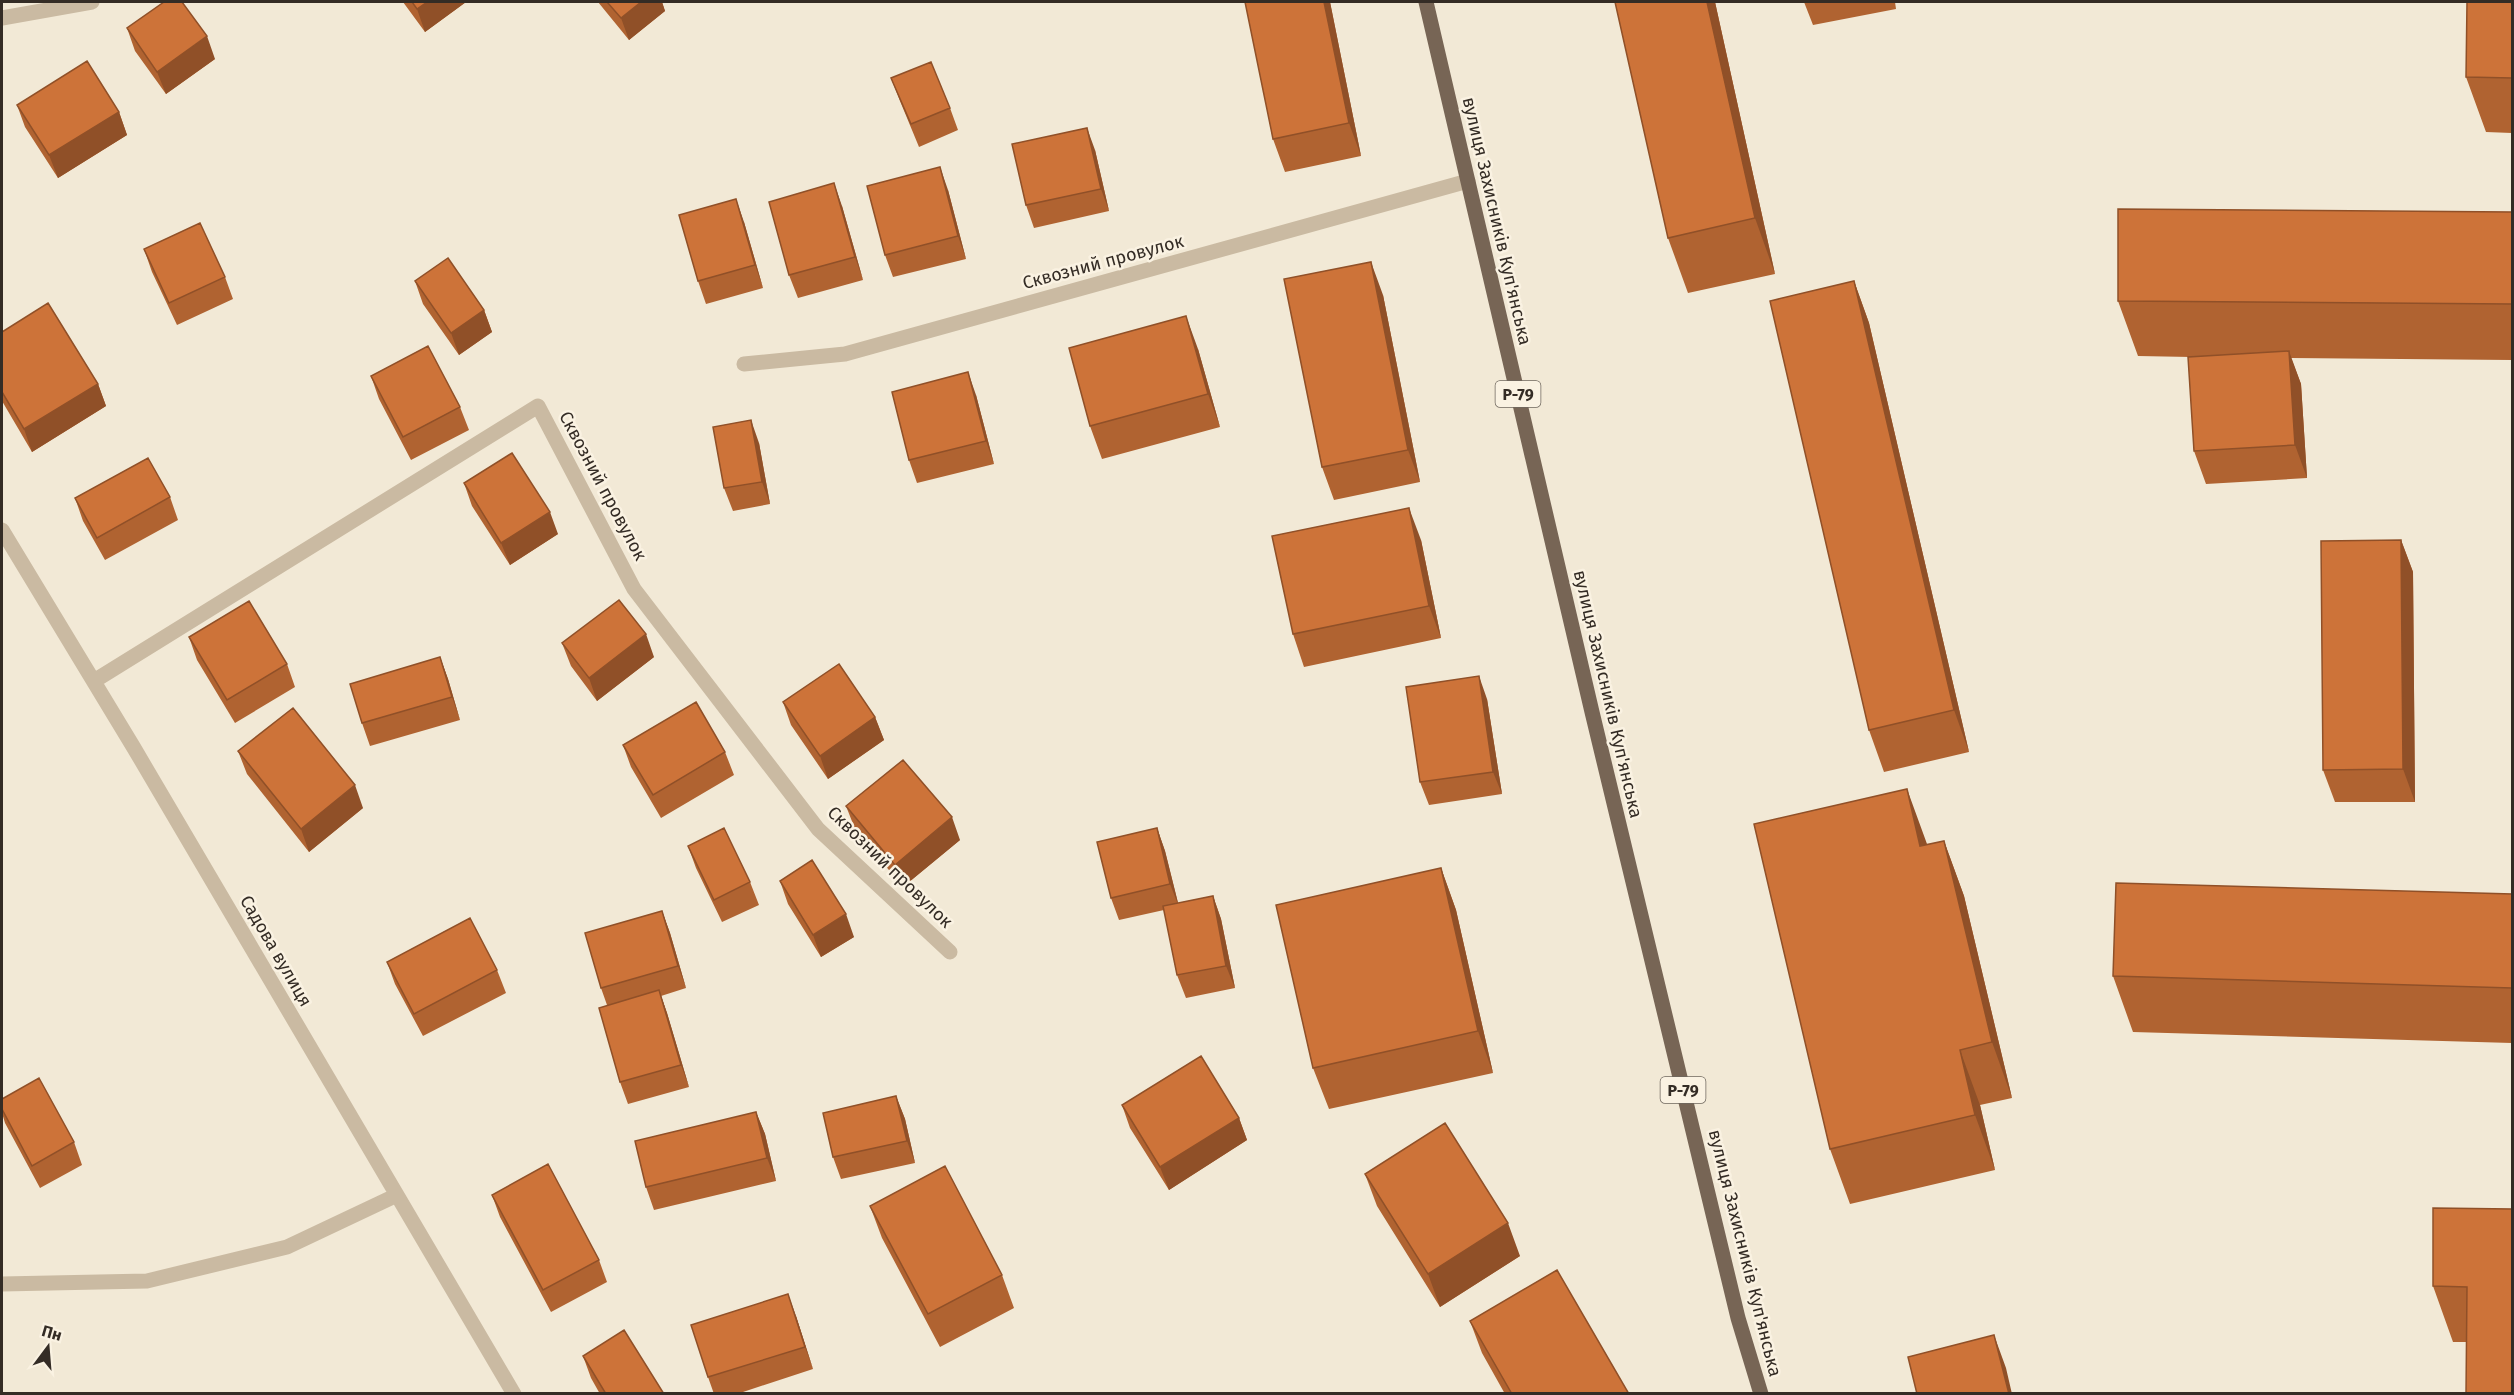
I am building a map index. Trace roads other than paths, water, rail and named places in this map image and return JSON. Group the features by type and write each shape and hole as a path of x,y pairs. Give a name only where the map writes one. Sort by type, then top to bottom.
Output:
{"main road":[{"name":"вулиця Захисників Куп'янська","path":"1426,2 1597,733 1738,1318 1761,1394"}],"street":[{"path":"2,18 92,2"},
{"name":"Сквозний провулок","path":"744,364 845,354 1468,181"},
{"name":"Сквозний провулок","path":"94,681 538,406 634,589 818,829 950,952"},
{"name":"Садова вулиця","path":"2,530 94,681 514,1394"},
{"path":"2,1284 147,1281 287,1247 397,1195"}]}
